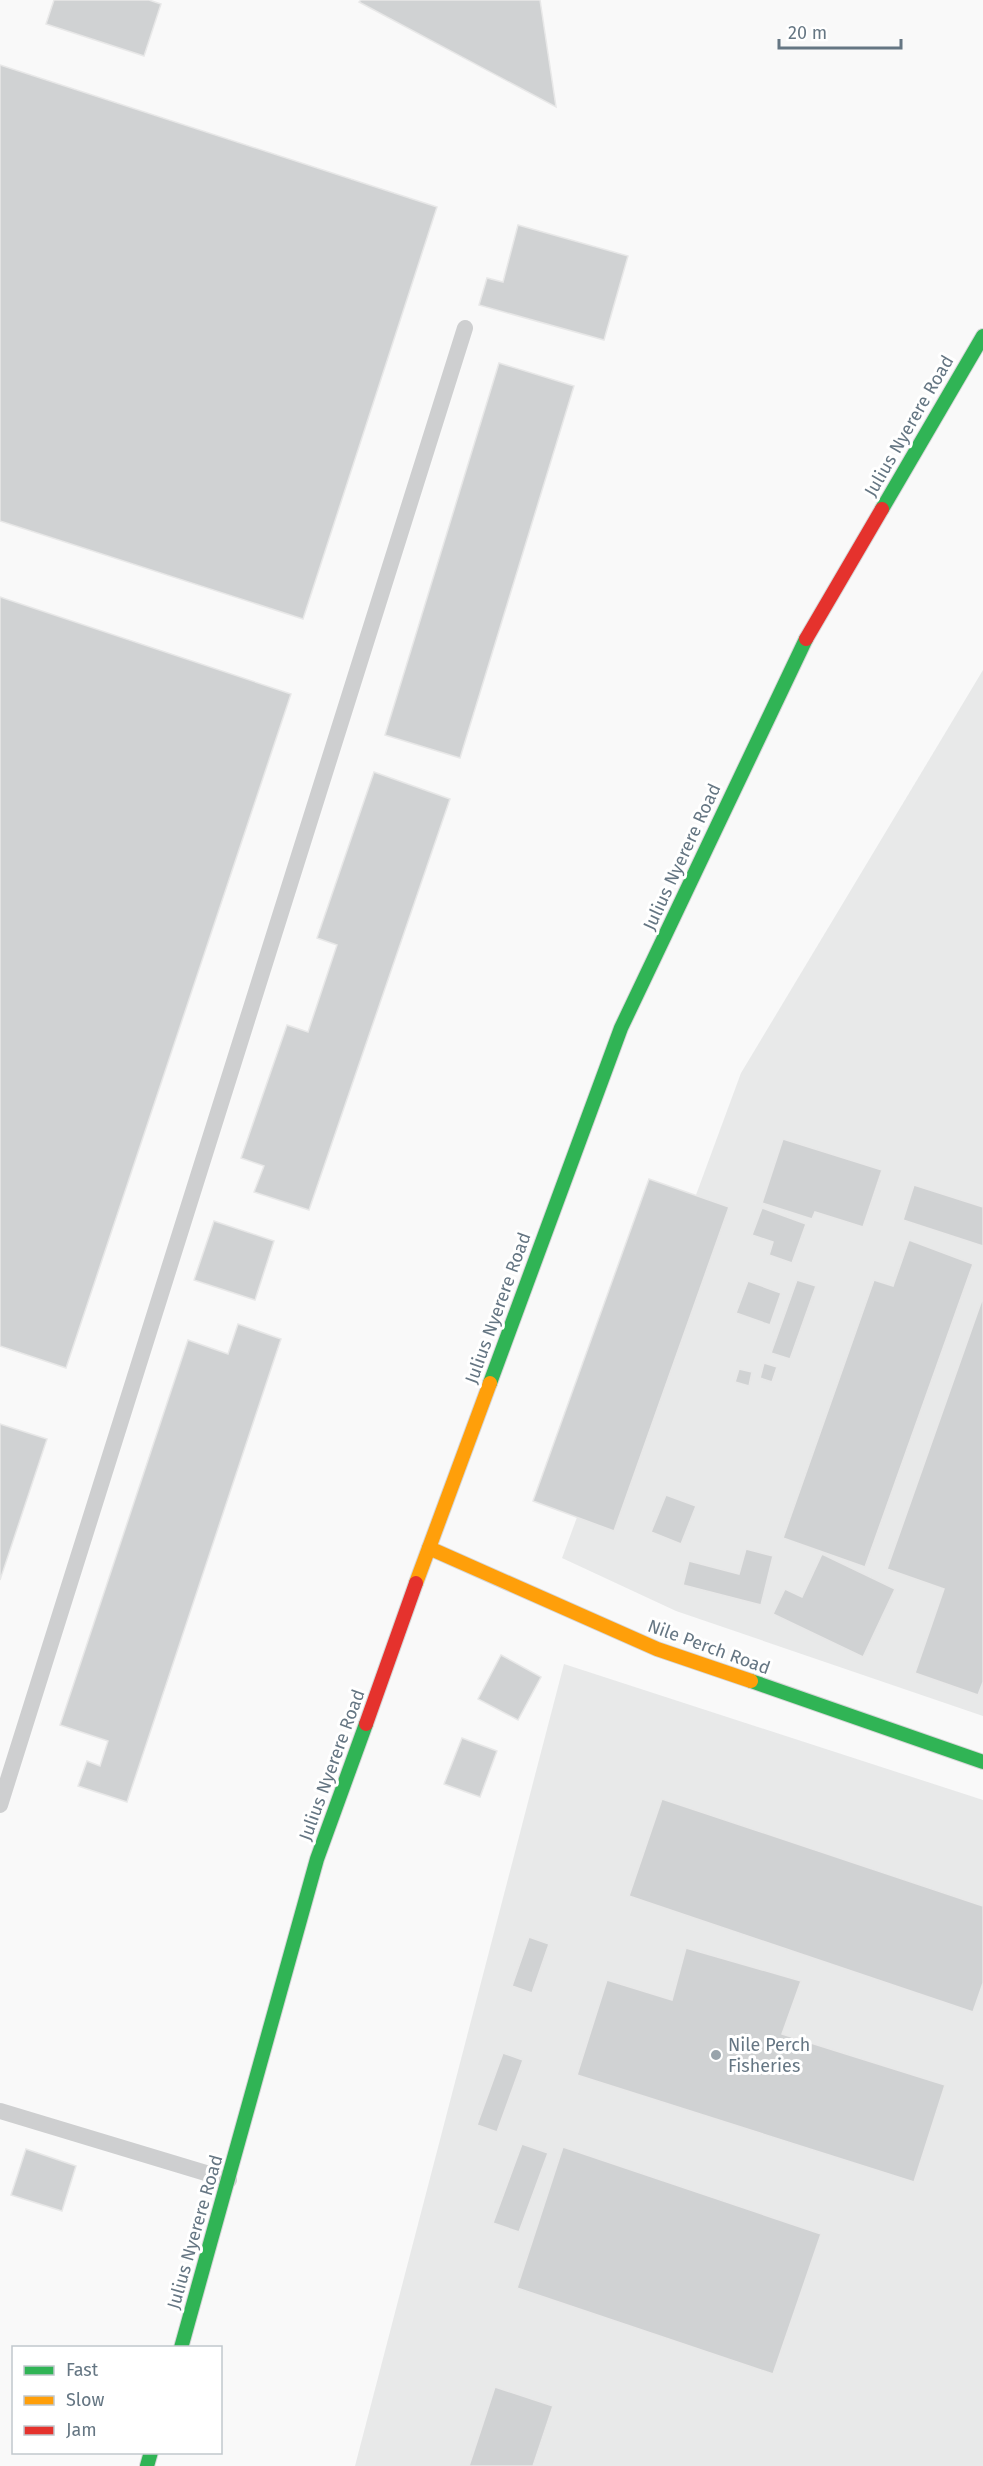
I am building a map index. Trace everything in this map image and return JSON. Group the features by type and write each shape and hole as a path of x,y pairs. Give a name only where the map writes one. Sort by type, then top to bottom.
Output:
{"main road":[{"name":"Julius Nyerere Road","path":"182,2346 317,1859 621,1028 797,654 983,336"},
{"name":"Nile Perch Road","path":"429,1548 657,1649 983,1762"}],"lane":[{"path":"0,1805 465,328"},
{"path":"0,2111 229,2180"}],"shaded area":[{"path":"983,670 983,1716 676,1611 562,1558 741,1073"},
{"path":"564,1664 983,1800 983,2466 355,2466"}],"building":[{"path":"54,0 149,0 161,4 144,56 46,24"},
{"path":"361,0 540,0 556,107 359,2"},
{"path":"0,65 437,207 303,619 0,521"},
{"path":"518,225 628,256 604,340 479,305 487,278 503,282"},
{"path":"499,363 574,386 460,758 385,735"},
{"path":"0,597 291,694 66,1368 0,1346"},
{"path":"374,772 450,799 309,1210 254,1192 264,1166 241,1158 287,1025 308,1032 337,945 317,938"},
{"path":"783,1139 882,1170 863,1227 815,1212 812,1219 762,1203"},
{"path":"649,1179 729,1207 614,1531 533,1501"},
{"path":"914,1185 983,1207 983,1246 903,1220"},
{"path":"762,1208 806,1224 792,1263 769,1255 773,1242 752,1235"},
{"path":"214,1221 274,1241 255,1300 194,1280"},
{"path":"909,1240 973,1264 865,1567 783,1538 874,1280 893,1286"},
{"path":"797,1280 816,1286 790,1359 771,1353"},
{"path":"748,1281 781,1293 770,1325 736,1313"},
{"path":"983,1297 983,1682 978,1695 915,1673 944,1589 887,1569"},
{"path":"238,1324 281,1339 127,1802 78,1786 87,1761 100,1766 108,1741 60,1725 188,1340 228,1354"},
{"path":"764,1363 777,1367 772,1382 760,1378"},
{"path":"739,1369 752,1372 749,1386 735,1382"},
{"path":"0,1424 47,1439 0,1580"},
{"path":"666,1495 696,1506 681,1544 651,1532"},
{"path":"746,1549 773,1556 761,1605 683,1585 689,1561 739,1574"},
{"path":"822,1554 895,1589 863,1657 773,1614 785,1589 802,1597"},
{"path":"501,1655 541,1677 518,1720 478,1699"},
{"path":"462,1738 497,1751 480,1797 444,1784"},
{"path":"662,1799 983,1906 983,1983 973,2012 629,1896"},
{"path":"529,1937 549,1944 532,1993 512,1986"},
{"name":"Nile Perch Fisheries","path":"686,1948 801,1981 782,2034 945,2085 914,2182 577,2075 607,1980 672,2000"},
{"path":"503,2053 523,2060 497,2132 477,2125"},
{"path":"522,2144 548,2153 519,2232 493,2223"},
{"path":"563,2147 821,2234 773,2374 517,2288"},
{"path":"26,2149 76,2166 62,2211 11,2195"},
{"path":"495,2387 553,2406 533,2466 469,2466"}],"traffic: fast":[{"path":"882,509 983,336"},
{"path":"490,1383 621,1028 806,639"},
{"path":"751,1681 983,1762"},
{"path":"182,2346 317,1859 366,1724"},
{"path":"147,2466 150,2454"}],"traffic: slow":[{"path":"416,1583 490,1383"},
{"path":"429,1548 657,1649 751,1681"}],"traffic: jam":[{"path":"806,639 882,509"},
{"path":"366,1724 416,1583"}],"place":[{"name":"Nile Perch Fisheries","path":"716,2055"}]}
